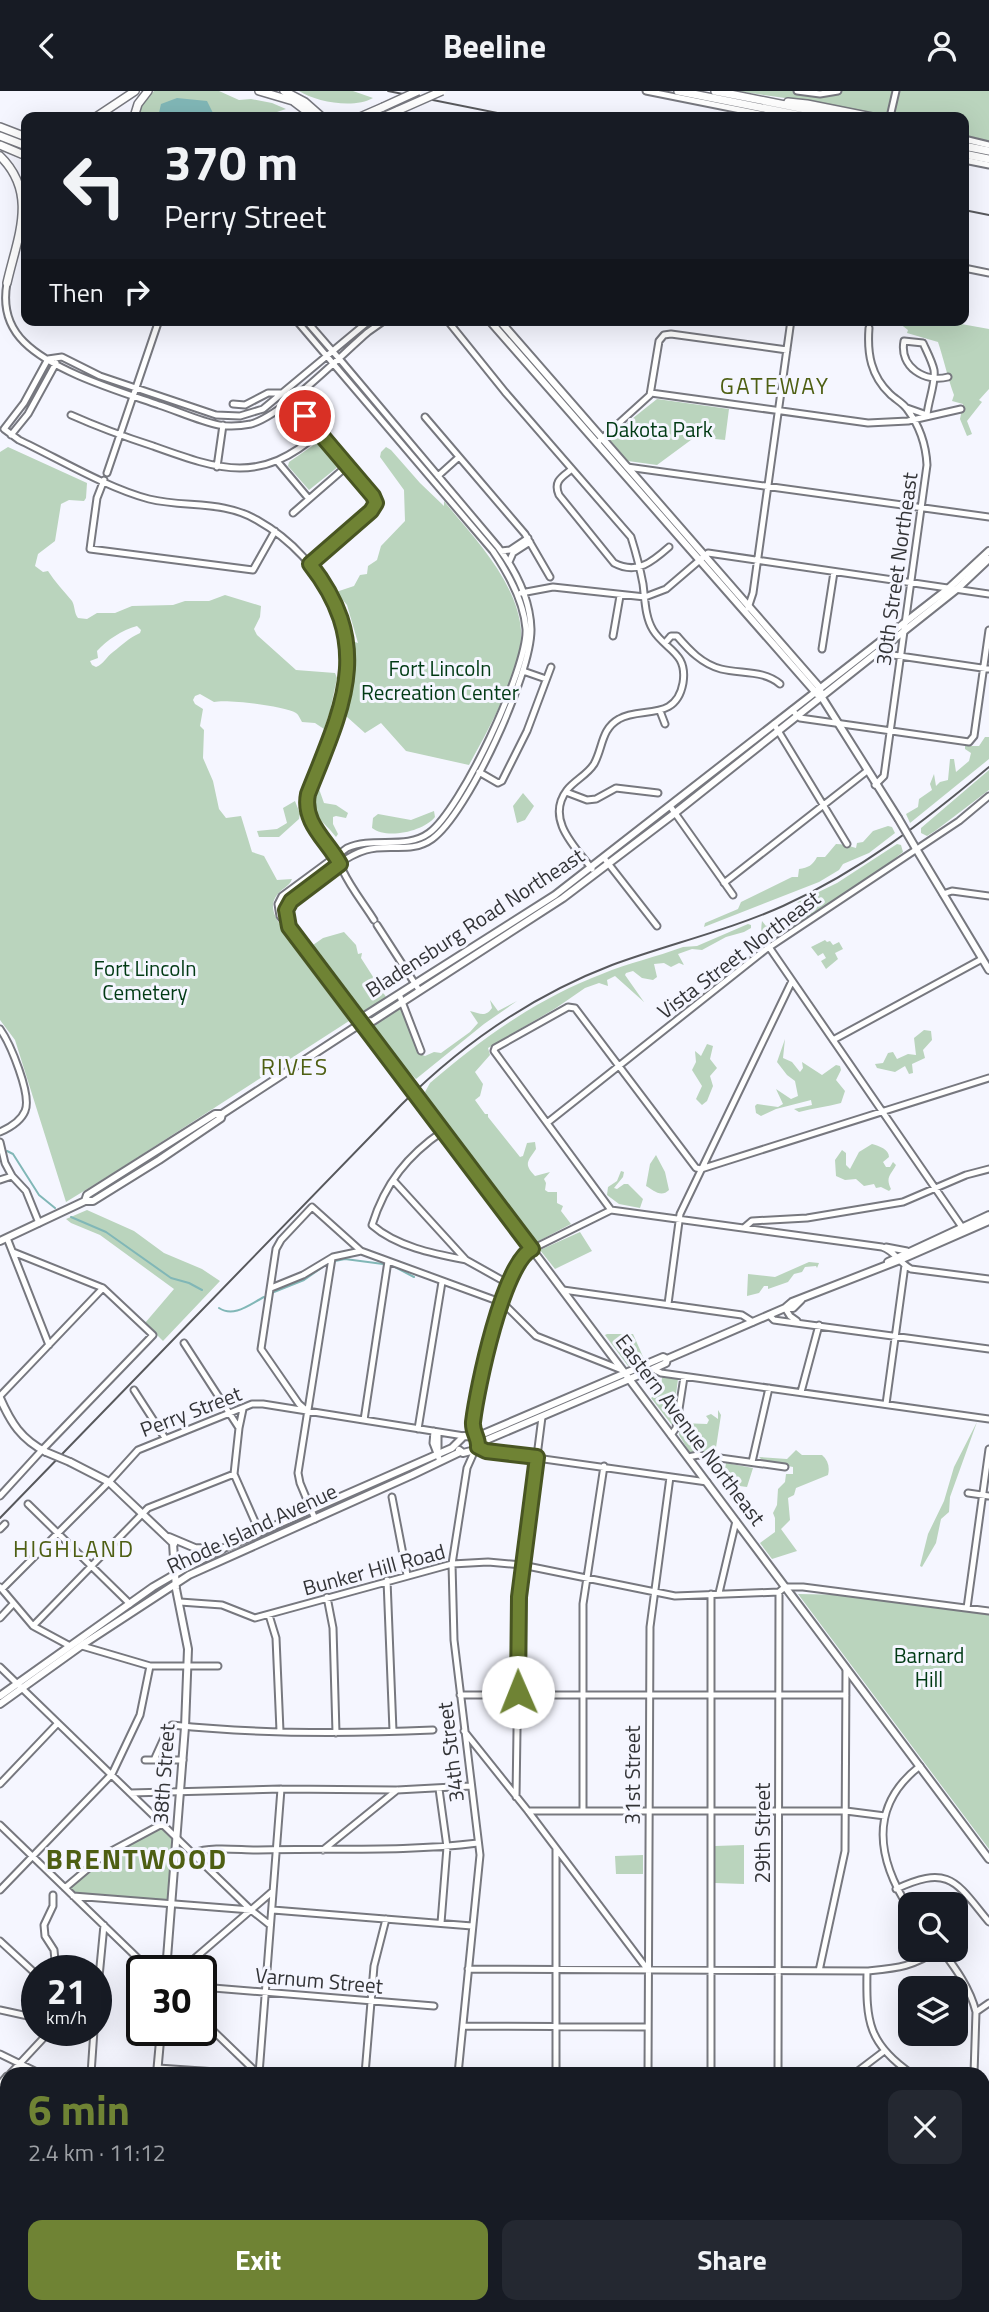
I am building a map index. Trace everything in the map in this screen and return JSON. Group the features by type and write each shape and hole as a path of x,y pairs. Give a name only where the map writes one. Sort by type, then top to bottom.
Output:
{"highway":[{"path":"104,112 135,91"},
{"path":"136,112 148,91"},
{"path":"258,91 288,98 307,112"},
{"path":"284,91 305,102 316,112"},
{"path":"372,112 418,91"},
{"path":"394,112 442,91"},
{"path":"676,91 684,99"},
{"path":"676,91 783,112"},
{"path":"715,91 820,112"},
{"path":"774,103 801,103 847,112"},
{"path":"0,125 21,132"},
{"path":"0,136 21,144"},
{"path":"0,145 21,154"},
{"path":"969,147 989,151"},
{"path":"969,154 989,159"},
{"path":"0,156 16,177 21,194"},
{"path":"8,283 21,224"}],"main road":[{"path":"495,326 546,380 702,558 716,569 819,693 841,724 989,970"},
{"path":"504,326 546,380"},
{"path":"599,441 627,467 702,558 743,613 797,667"},
{"name":"Bladensburg Road Northeast","path":"606,860 675,813 905,622 953,589 989,551"},
{"name":"Bladensburg Road Northeast","path":"819,693 904,631 989,559"},
{"name":"Bladensburg Road Northeast","path":"3,1240 85,1202 87,1195 215,1114 222,1114 363,1022 366,1015 441,972 593,871 670,806 776,728"},
{"name":"Eastern Avenue Northeast","path":"363,1022 736,1521 782,1589 846,1668 989,1859"},
{"path":"460,1448 470,1436 626,1374 653,1369 666,1363 667,1359 785,1308 792,1302 901,1260 989,1215"},
{"path":"901,1260 907,1251 989,1221"},
{"path":"460,1448 477,1448 484,1441 542,1417 626,1374 663,1357 667,1359"},
{"path":"0,1397 23,1437 44,1451 109,1482 171,1540 195,1548 224,1548"},
{"path":"470,1436 477,1448"},
{"name":"Rhode Island Avenue","path":"0,1696 82,1646 175,1583 313,1515 460,1448"},
{"name":"Rhode Island Avenue","path":"0,1705 70,1646 176,1574 224,1548 313,1515"},
{"name":"38th Street","path":"167,1955 183,1760 187,1664 187,1633 175,1583 178,1550 171,1540"},
{"path":"158,2067 160,2046"}],"street":[{"path":"646,91 750,112"},
{"path":"797,91 820,94 838,91"},
{"path":"891,112 896,91"},
{"path":"969,140 989,145"},
{"path":"969,161 989,165"},
{"path":"969,269 989,273"},
{"path":"8,283 6,302 13,328 27,345 48,359 90,381 223,425 242,426 261,421 378,326"},
{"path":"107,473 157,326"},
{"path":"289,927 286,915 288,905 340,864 369,849 404,849 429,841 446,824 479,772 509,712 530,646 528,623 509,562 438,476 326,357 301,326"},
{"path":"311,326 493,551 520,594"},
{"path":"363,326 267,406 255,413 231,417 216,415 96,374 60,356 48,359 24,403 4,429 11,435 104,480 153,499 208,504 237,510 275,531 310,564 336,604 344,628 348,672 343,702 306,805 310,820 336,856 417,987"},
{"path":"452,326 631,537 651,627 680,660 683,681 676,700 660,711 631,714 615,721 603,737 591,768 566,792 559,810 561,827 593,871"},
{"path":"743,613 749,607 757,561 790,326"},
{"name":"30th Street Northeast","path":"869,328 869,353 876,376 888,392 907,408 920,433 926,455 926,478 884,776 876,785"},
{"path":"599,441 651,393 661,338 671,334 787,350"},
{"path":"927,415 932,379 934,371 923,343 905,340 903,352 917,373 932,379 948,377"},
{"path":"11,435 27,414 56,363"},
{"path":"233,404 244,405 265,394 284,393"},
{"path":"651,393 868,423 913,420 961,409"},
{"path":"290,400 373,496 374,507 310,564"},
{"path":"907,408 927,415"},
{"path":"71,415 120,435 217,467 245,468 277,461 298,451 319,433"},
{"path":"425,417 529,540 550,577"},
{"path":"217,467 223,425"},
{"path":"438,476 459,457"},
{"path":"277,461 309,499"},
{"path":"293,513 347,466"},
{"path":"627,467 989,517"},
{"path":"572,469 557,481 559,495 614,563 619,566 651,563 669,547"},
{"path":"104,480 96,498 90,549 253,570 275,531"},
{"path":"501,551 509,551 529,540"},
{"path":"509,562 512,554 529,540"},
{"path":"520,594 553,587 645,597 666,589 708,553 989,594"},
{"path":"716,569 719,561 727,557"},
{"path":"822,649 834,572"},
{"path":"613,636 620,596"},
{"path":"363,1022 280,916 277,909 279,899 336,856 358,843 417,839 430,833 440,822 475,767 502,710 523,655 528,623"},
{"path":"795,713 800,718 971,741 986,669 989,630"},
{"path":"665,643 669,637 675,635 693,654 716,667 767,675 780,684"},
{"path":"879,650 883,654 986,669"},
{"path":"479,772 498,783 502,781 527,731 551,667"},
{"path":"523,671 546,679"},
{"path":"660,711 665,724"},
{"path":"776,728 846,844"},
{"path":"724,883 867,771"},
{"path":"566,792 587,800 596,799 616,787 658,793"},
{"name":"Vista Street Northeast","path":"547,1123 769,947 962,818 989,796"},
{"path":"670,806 733,895"},
{"path":"606,860 657,926"},
{"path":"943,894 950,891 989,897"},
{"path":"769,947 963,1229"},
{"path":"833,1040 982,959"},
{"path":"668,1304 679,1219 792,981"},
{"path":"401,997 421,1051"},
{"path":"611,1210 496,1054 495,1048 570,1006 575,1008 696,1168 701,1169 989,1078"},
{"path":"0,1028 13,1055 26,1104 20,1118 0,1132"},
{"path":"443,1131 409,1157 393,1180 372,1225 412,1247 432,1254 466,1260"},
{"path":"0,1142 2,1162 28,1195 39,1223"},
{"path":"745,1227 752,1221 807,1218 903,1202 989,1169"},
{"path":"0,1180 12,1175"},
{"path":"393,1180 466,1260 509,1284"},
{"path":"307,1411 299,1404 261,1349 279,1244 312,1207 360,1251 503,1303 536,1336 626,1374"},
{"path":"470,1436 486,1349 509,1284 526,1252 611,1210 907,1251"},
{"path":"3,1240 13,1252 49,1345"},
{"path":"882,1247 912,1269 989,1279"},
{"path":"271,1288 303,1275 341,1254 360,1251"},
{"path":"0,1496 152,1338 151,1333 103,1288 13,1252"},
{"path":"313,1515 298,1473 332,1258"},
{"path":"886,1404 903,1284 901,1260"},
{"path":"363,1420 388,1262"},
{"path":"903,1284 912,1269"},
{"path":"418,1429 442,1282"},
{"path":"0,1397 103,1288"},
{"path":"563,1290 742,1315 753,1322"},
{"path":"785,1308 795,1320 804,1323"},
{"path":"769,1315 775,1320 989,1349"},
{"path":"801,1392 819,1325"},
{"path":"184,1343 239,1428"},
{"path":"653,1369 661,1374 989,1419"},
{"path":"671,1435 676,1428 684,1377"},
{"path":"752,1462 769,1388"},
{"path":"134,1390 165,1438"},
{"name":"Perry Street","path":"1,1588 138,1450 258,1403 470,1436"},
{"path":"243,1409 234,1474 260,1533"},
{"path":"516,1797 518,1612 542,1417"},
{"path":"435,1431 433,1443 438,1458"},
{"name":"Perry Street","path":"447,1434 460,1448"},
{"name":"34th Street","path":"460,1448 467,1468"},
{"path":"477,1448 706,1482"},
{"name":"34th Street","path":"459,2067 480,1855 454,1640 452,1564 467,1468 477,1448"},
{"path":"967,1608 986,1496 989,1450"},
{"path":"688,1457 698,1455 785,1467"},
{"path":"583,1811 583,1604 604,1466"},
{"path":"33,1626 142,1512 154,1503 234,1474"},
{"name":"31st Street","path":"648,2067 650,1627 670,1477"},
{"path":"968,1493 986,1496"},
{"path":"392,1497 407,1575"},
{"path":"28,1504 130,1604"},
{"path":"719,1593 736,1521"},
{"name":"Bunker Hill Road","path":"180,1602 222,1605 255,1618 452,1564 488,1562 522,1565 675,1596 782,1589 834,1589 989,1611"},
{"path":"387,1580 393,1731"},
{"path":"1,1588 33,1626 70,1646"},
{"name":"29th Street","path":"778,2067 779,1695 782,1589"},
{"path":"711,1594 711,2067"},
{"path":"327,1597 332,1628 336,1733"},
{"path":"0,1618 13,1604"},
{"path":"270,1615 276,1638 280,1731"},
{"path":"82,1646 150,1666 218,1665"},
{"path":"0,1890 112,1774 140,1715 150,1666"},
{"path":"0,1667 251,1910 271,1925"},
{"path":"819,1971 843,1864 846,1811 846,1668"},
{"path":"460,1695 846,1696"},
{"path":"0,1784 58,1723"},
{"path":"154,1760 172,1725 336,1733 433,1730"},
{"path":"464,1731 648,1970"},
{"path":"145,1760 183,1760"},
{"path":"898,1892 891,1878 883,1845 885,1816 888,1803 897,1788 920,1766"},
{"path":"130,1793 281,1789 397,1790 471,1786"},
{"path":"259,2067 281,1789"},
{"path":"439,1789 447,1847 441,1923"},
{"path":"323,1850 397,1790"},
{"path":"528,1811 846,1811 885,1816"},
{"path":"65,1888 104,1855 162,1824"},
{"path":"0,1825 135,1955"},
{"path":"193,1853 211,1850 447,1847 478,1843"},
{"path":"556,1849 556,2067"},
{"path":"896,1889 915,1881 941,1877 958,1885 989,1922"},
{"path":"199,1955 274,1890"},
{"path":"54,1895 53,1906 44,1924 45,1936 54,1949 55,1955"},
{"path":"73,1896 251,1910"},
{"path":"273,1910 472,1926"},
{"path":"367,2067 374,1966 386,1919"},
{"path":"101,1955 104,1925"},
{"path":"0,1941 21,1960"},
{"path":"468,1969 867,1971 905,1967 918,1962"},
{"path":"949,1962 964,1982 976,2012 974,2067"},
{"path":"867,1971 867,2017 875,2039 883,2052 903,2067"},
{"name":"Varnum Street","path":"217,1988 434,2006"},
{"path":"976,2012 989,2003"},
{"path":"0,2010 21,2015"},
{"path":"463,2026 648,2027"},
{"path":"217,2034 251,2067"},
{"path":"16,2067 36,2046"},
{"path":"91,2067 93,2046"},
{"path":"863,2067 883,2052"},
{"path":"0,2054 28,2067"}],"green space":[{"path":"154,91 219,91 239,100 272,103 286,109 277,112 139,112 143,102"},
{"path":"299,91 353,91 373,98 356,103 335,103"},
{"path":"736,91 989,91 989,142 969,138 969,112 862,112"},
{"path":"969,325 989,329 989,389 967,421 972,434 967,436 960,419 963,404 952,401 954,395 938,342 907,333 908,330 903,326"},
{"name":"Dakota Park","path":"657,399 729,409 725,440 695,437 657,465 628,461 608,438"},
{"path":"318,442 339,466 309,490 288,466 289,462"},
{"name":"Fort Lincoln Cemetery","path":"8,447 87,483 84,501 69,500 61,504 55,541 38,554 35,566 43,572 48,571 72,601 78,618 87,619 97,613 115,613 132,606 209,601 225,595 261,606 260,617 254,629 257,635 296,670 335,673 337,678 324,729 315,723 302,722 296,713 290,710 243,702 214,702 200,694 193,700 203,709 200,726 204,730 203,758 213,781 219,809 226,818 241,816 252,852 264,856 277,880 292,879 274,901 275,914 296,943 292,944 297,952 349,1021 66,1202 15,1040 0,1020 0,452","holes":["137,626 141,630 101,664 96,667 92,665 90,661 98,658 97,651 110,639"]},
{"name":"Fort Lincoln Recreation Center","path":"386,447 444,506 444,501 480,545 503,577 518,612 521,630 517,663 503,699 469,765 406,751 381,723 365,733 346,716 353,686 355,642 358,643 347,605 336,592 354,586 360,575 367,574 368,566 377,560 381,546 405,521 404,490 380,457"},
{"path":"985,737 989,737 989,759 910,823 906,814 918,807 919,799 932,790 930,784 934,774 936,786 948,780 950,759 954,759 956,772 969,761 971,753 965,746 979,746"},
{"path":"989,770 989,790 935,831 927,836 921,833 921,828"},
{"path":"319,789 324,803 336,805 348,813 346,818 333,817 338,834 336,837 315,811 315,798"},
{"path":"523,793 534,806 525,820 517,823 513,806"},
{"path":"295,801 299,819 279,837 259,837 257,831 277,829 287,823 283,808"},
{"path":"434,811 435,817 430,822 414,830 387,833 372,828 373,818 378,814 411,820"},
{"path":"892,827 895,833 869,853 843,864 839,870 819,882 704,927 705,923 738,909 741,902 792,877 798,877 799,869 810,866 817,857 825,857 836,844 856,848 857,843 863,842 873,831"},
{"path":"897,844 901,845 903,852 889,863 791,929 766,940 764,938 761,932 762,921 766,926 789,917 798,902 837,883"},
{"path":"748,924 751,928 702,950 692,949 678,954 684,965 679,963 671,967 664,963 654,964 657,977 653,980 642,978 633,971 626,973 644,1002 615,976 607,980 608,986 599,983 585,988 488,1048 490,1055 475,1072 483,1084 480,1096 475,1100 520,1157 523,1156 527,1143 535,1142 536,1149 529,1160 529,1168 535,1176 550,1172 544,1179 545,1190 557,1192 557,1203 563,1206 561,1211 571,1224 535,1243 427,1097 425,1092 430,1083 511,1021 555,995 612,970 683,947 697,946"},
{"path":"344,932 356,945 358,954 362,953 361,958 386,997 363,1012 313,945 323,938"},
{"path":"825,940 833,945 839,942 843,949 835,953 838,959 826,969 821,961 826,958 823,953 818,956 811,947"},
{"path":"490,1000 498,1011 517,1001 416,1079 411,1074 410,1077 371,1026 402,1006 418,1053 425,1056 434,1052 441,1053 478,1023 470,1011 487,1013 492,1008"},
{"path":"924,1030 931,1031 932,1040 923,1050 925,1058 912,1064 913,1073 909,1074 905,1066 895,1072 877,1068 875,1064 883,1063 888,1053 893,1052 897,1059 908,1054 916,1055 914,1038"},
{"path":"785,1039 783,1058 792,1062 800,1072 803,1068 802,1062 822,1075 836,1065 840,1066 836,1080 845,1091 841,1103 799,1112 794,1109 812,1105 811,1100 761,1116 756,1113 757,1104 778,1107 783,1104 776,1089 791,1099 798,1096 795,1081 777,1062"},
{"path":"707,1044 713,1046 710,1059 717,1068 710,1076 713,1086 707,1101 702,1105 696,1099 702,1086 692,1070 696,1062 695,1051 701,1056"},
{"path":"872,1144 887,1152 889,1157 883,1162 886,1167 890,1167 893,1162 896,1165 889,1179 889,1191 876,1188 874,1184 864,1186 856,1179 845,1180 836,1176 835,1160 842,1150 846,1153 846,1165 850,1169 859,1152"},
{"path":"656,1155 665,1172 669,1190 663,1193 657,1193 646,1186 650,1164"},
{"path":"621,1171 624,1172 623,1177 614,1188 628,1184 643,1199 640,1208 619,1204 607,1195 608,1187 617,1181"},
{"path":"87,1210 134,1231 164,1253 202,1269 220,1281 163,1341 145,1323 174,1289 100,1235 66,1219"},
{"path":"580,1232 592,1251 555,1269 540,1250"},
{"path":"809,1262 819,1263 817,1268 805,1267 788,1282 768,1289 768,1286 764,1286 759,1293 747,1296 748,1274 775,1277"},
{"path":"633,1334 644,1359 628,1366 605,1335"},
{"path":"662,1377 678,1379 672,1425 651,1398 661,1390"},
{"path":"718,1410 721,1415 715,1454 690,1453 679,1435 681,1423 707,1424 709,1420 706,1416 711,1414 718,1419"},
{"path":"977,1422 950,1497 949,1512 941,1519 936,1543 922,1567 920,1566 928,1534 944,1501 954,1467"},
{"path":"796,1450 802,1455 822,1455 828,1464 828,1475 796,1488 794,1495 788,1498 790,1520 781,1529 797,1551 772,1559 760,1543 775,1532 773,1513 777,1505 778,1489 785,1482 786,1474 793,1474 793,1467 763,1461 759,1457 787,1459"},
{"path":"726,1463 753,1468 747,1487 724,1484 720,1477 724,1475"},
{"name":"Barnard Hill","path":"798,1594 852,1595 989,1615 989,1849"},
{"path":"162,1824 176,1838 171,1903 73,1896 65,1888 87,1868"},
{"path":"744,1845 744,1884 715,1883 715,1846"},
{"path":"643,1855 643,1874 616,1874 615,1856"}],"shaded area":[{"path":"177,98 207,101 212,112 159,112 161,104"}],"waterway":[{"path":"7,1151 13,1154 39,1195 55,1208"},
{"path":"71,1217 106,1232 171,1278 202,1290"},
{"path":"335,1261 345,1259 383,1264"},
{"path":"274,1292 304,1280 327,1264"},
{"path":"391,1265 414,1277"},
{"path":"219,1308 236,1311 264,1297"}],"railway":[{"path":"388,91 493,112"},
{"path":"969,211 989,215"},
{"path":"0,1518 401,1105 473,1042 526,1007 582,977 633,957 741,923 811,892 891,844 989,767"}],"district":[{"name":"GATEWAY","path":"775,386"},
{"name":"RIVES","path":"295,1067"},
{"name":"HIGHLAND","path":"74,1549"},
{"name":"BRENTWOOD","path":"137,1859"}],"route":[{"path":"305,416 373,496 376,503 371,511 310,564 336,604 344,628 347,652 348,672 343,702 306,805 310,820 340,864 291,901 286,907 286,915 289,927 330,983 363,1022 532,1249 526,1252 509,1284 486,1349 472,1426 474,1436 478,1439 478,1447 486,1451 537,1457 519,1597 518,1692"}]}
